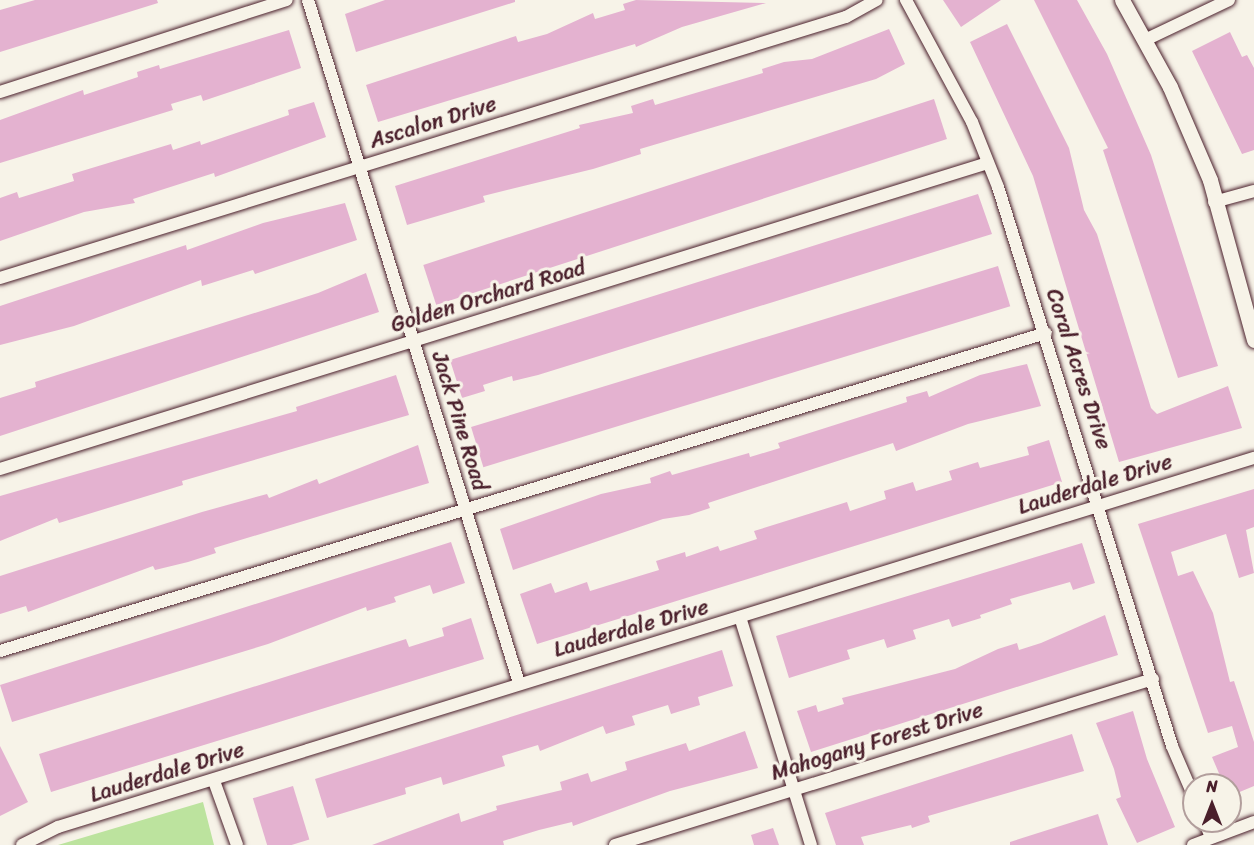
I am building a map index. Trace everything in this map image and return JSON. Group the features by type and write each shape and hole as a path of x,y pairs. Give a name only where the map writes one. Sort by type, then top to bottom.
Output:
{"street":[{"path":"0,92 287,0"},
{"name":"Jack Pine Road","path":"308,0 519,683"},
{"name":"Ascalon Drive","path":"0,278 846,17 877,0"},
{"name":"Coral Acres Drive","path":"906,0 972,122 988,163 1046,333 1172,746 1184,773"},
{"path":"1122,0 1145,40 1191,132 1254,340"},
{"path":"1145,40 1229,0"},
{"name":"Golden Orchard Road","path":"0,469 988,163"},
{"path":"1214,202 1254,191"},
{"path":"0,651 466,512 1046,333"},
{"name":"Lauderdale Drive","path":"22,845 58,827 214,781 519,683 1254,458"},
{"path":"740,617 811,845"},
{"name":"Mahogany Forest Drive","path":"615,845 1153,679"},
{"path":"214,781 237,845"},
{"path":"1193,845 1254,822"},
{"path":"1209,833 1211,837"}],"green space":[{"path":"203,802 214,845 58,845"}],"building":[{"path":"35,0 157,0 158,3 0,52 0,10"},
{"path":"385,0 515,0 515,2 356,52 345,14"},
{"path":"636,0 766,3 682,27 636,47 635,44 378,122 366,85 516,36 518,42 547,34 593,13 595,19 625,10 623,4"},
{"path":"943,0 1001,0 961,27"},
{"path":"1034,0 1077,0 1107,54 1151,155 1218,366 1178,378 1103,150 1108,148"},
{"path":"1007,24 1069,148 1084,210 1097,234 1151,408 1157,414 1228,386 1242,428 1119,462 1033,176 970,42"},
{"path":"889,29 905,64 876,79 640,149 641,154 593,169 483,196 485,202 407,225 395,186 580,128 579,125 633,113 631,106 653,99 655,105 763,73 762,69 784,62 812,59"},
{"path":"289,30 301,68 203,101 201,95 171,104 173,110 0,163 0,120 83,90 84,95 138,77 137,72 159,65 160,69"},
{"path":"1230,32 1242,57 1247,55 1254,68 1254,150 1242,154 1192,51"},
{"path":"934,99 947,139 436,305 423,265"},
{"path":"314,102 326,137 215,177 214,173 133,199 135,203 84,212 0,241 0,198 17,192 19,198 74,181 72,174 171,144 173,150 200,141 201,145 289,115 288,110"},
{"path":"978,194 992,234 538,375 513,381 512,376 483,385 485,391 462,398 450,360"},
{"path":"345,203 357,240 255,274 253,270 202,286 201,280 74,326 0,345 0,306 186,245 187,250 263,223"},
{"path":"998,266 1010,306 483,467 471,427"},
{"path":"366,273 379,312 0,436 0,398 36,387 35,382 318,293"},
{"path":"1027,364 1041,406 968,424 896,451 893,443 708,503 710,508 689,515 663,519 513,570 500,529 601,494 651,483 650,478 670,471 672,475 749,453 750,457 780,448 778,443 907,402 906,397 927,391 929,397 980,375"},
{"path":"396,375 409,415 182,481 183,485 59,523 57,518 0,541 0,496 297,411 296,407"},
{"path":"1049,440 1062,482 537,644 520,594 551,583 555,593 587,582 590,591 659,570 656,561 685,552 686,557 718,546 720,551 757,539 754,531 847,502 850,511 886,499 884,491 913,482 916,491 952,480 949,471 978,462 980,468 1029,455 1027,447"},
{"path":"418,445 429,483 214,548 216,553 188,562 155,570 153,566 28,612 26,606 0,614 0,576 202,512 267,494 269,498 317,479 319,484"},
{"path":"1254,489 1254,527 1246,530 1254,573 1239,578 1226,534 1171,552 1178,576 1193,571 1213,613 1230,682 1234,681 1254,742 1254,786 1242,791 1242,773 1219,773 1212,757 1238,747 1232,726 1208,733 1138,524"},
{"path":"451,542 465,583 433,594 430,585 394,597 396,602 367,611 366,607 268,644 12,722 0,685"},
{"path":"1082,543 1095,583 1073,590 1070,582 1010,599 1012,604 980,615 981,618 952,627 949,619 913,630 916,639 887,648 884,639 847,650 850,659 789,678 776,636"},
{"path":"1105,615 1118,655 811,752 797,711 816,705 818,712 844,704 842,698 955,669 998,649 1017,643 1019,650 1041,643"},
{"path":"471,618 484,659 51,792 39,754 406,639 409,647 444,636 442,628"},
{"path":"722,650 733,686 698,697 700,705 671,714 668,705 632,716 635,725 606,734 603,726 540,751 538,745 502,756 505,766 443,785 441,777 405,788 406,794 327,818 315,779"},
{"path":"1133,711 1147,759 1175,827 1137,843 1116,799 1121,797 1114,769 1096,723"},
{"path":"745,731 758,768 670,791 573,826 572,822 539,830 503,841 504,845 372,845 459,813 461,822 497,810 496,806 562,790 560,782 588,773 591,782 627,770 625,762 686,743 689,751"},
{"path":"1072,734 1084,771 928,816 930,822 912,828 911,825 861,837 864,845 836,845 825,813"},
{"path":"0,746 28,802 0,816"},
{"path":"293,786 309,840 292,845 267,845 253,798"},
{"path":"1098,814 1108,845 1010,845 1010,842"},
{"path":"773,828 779,845 754,845 751,835"}]}
